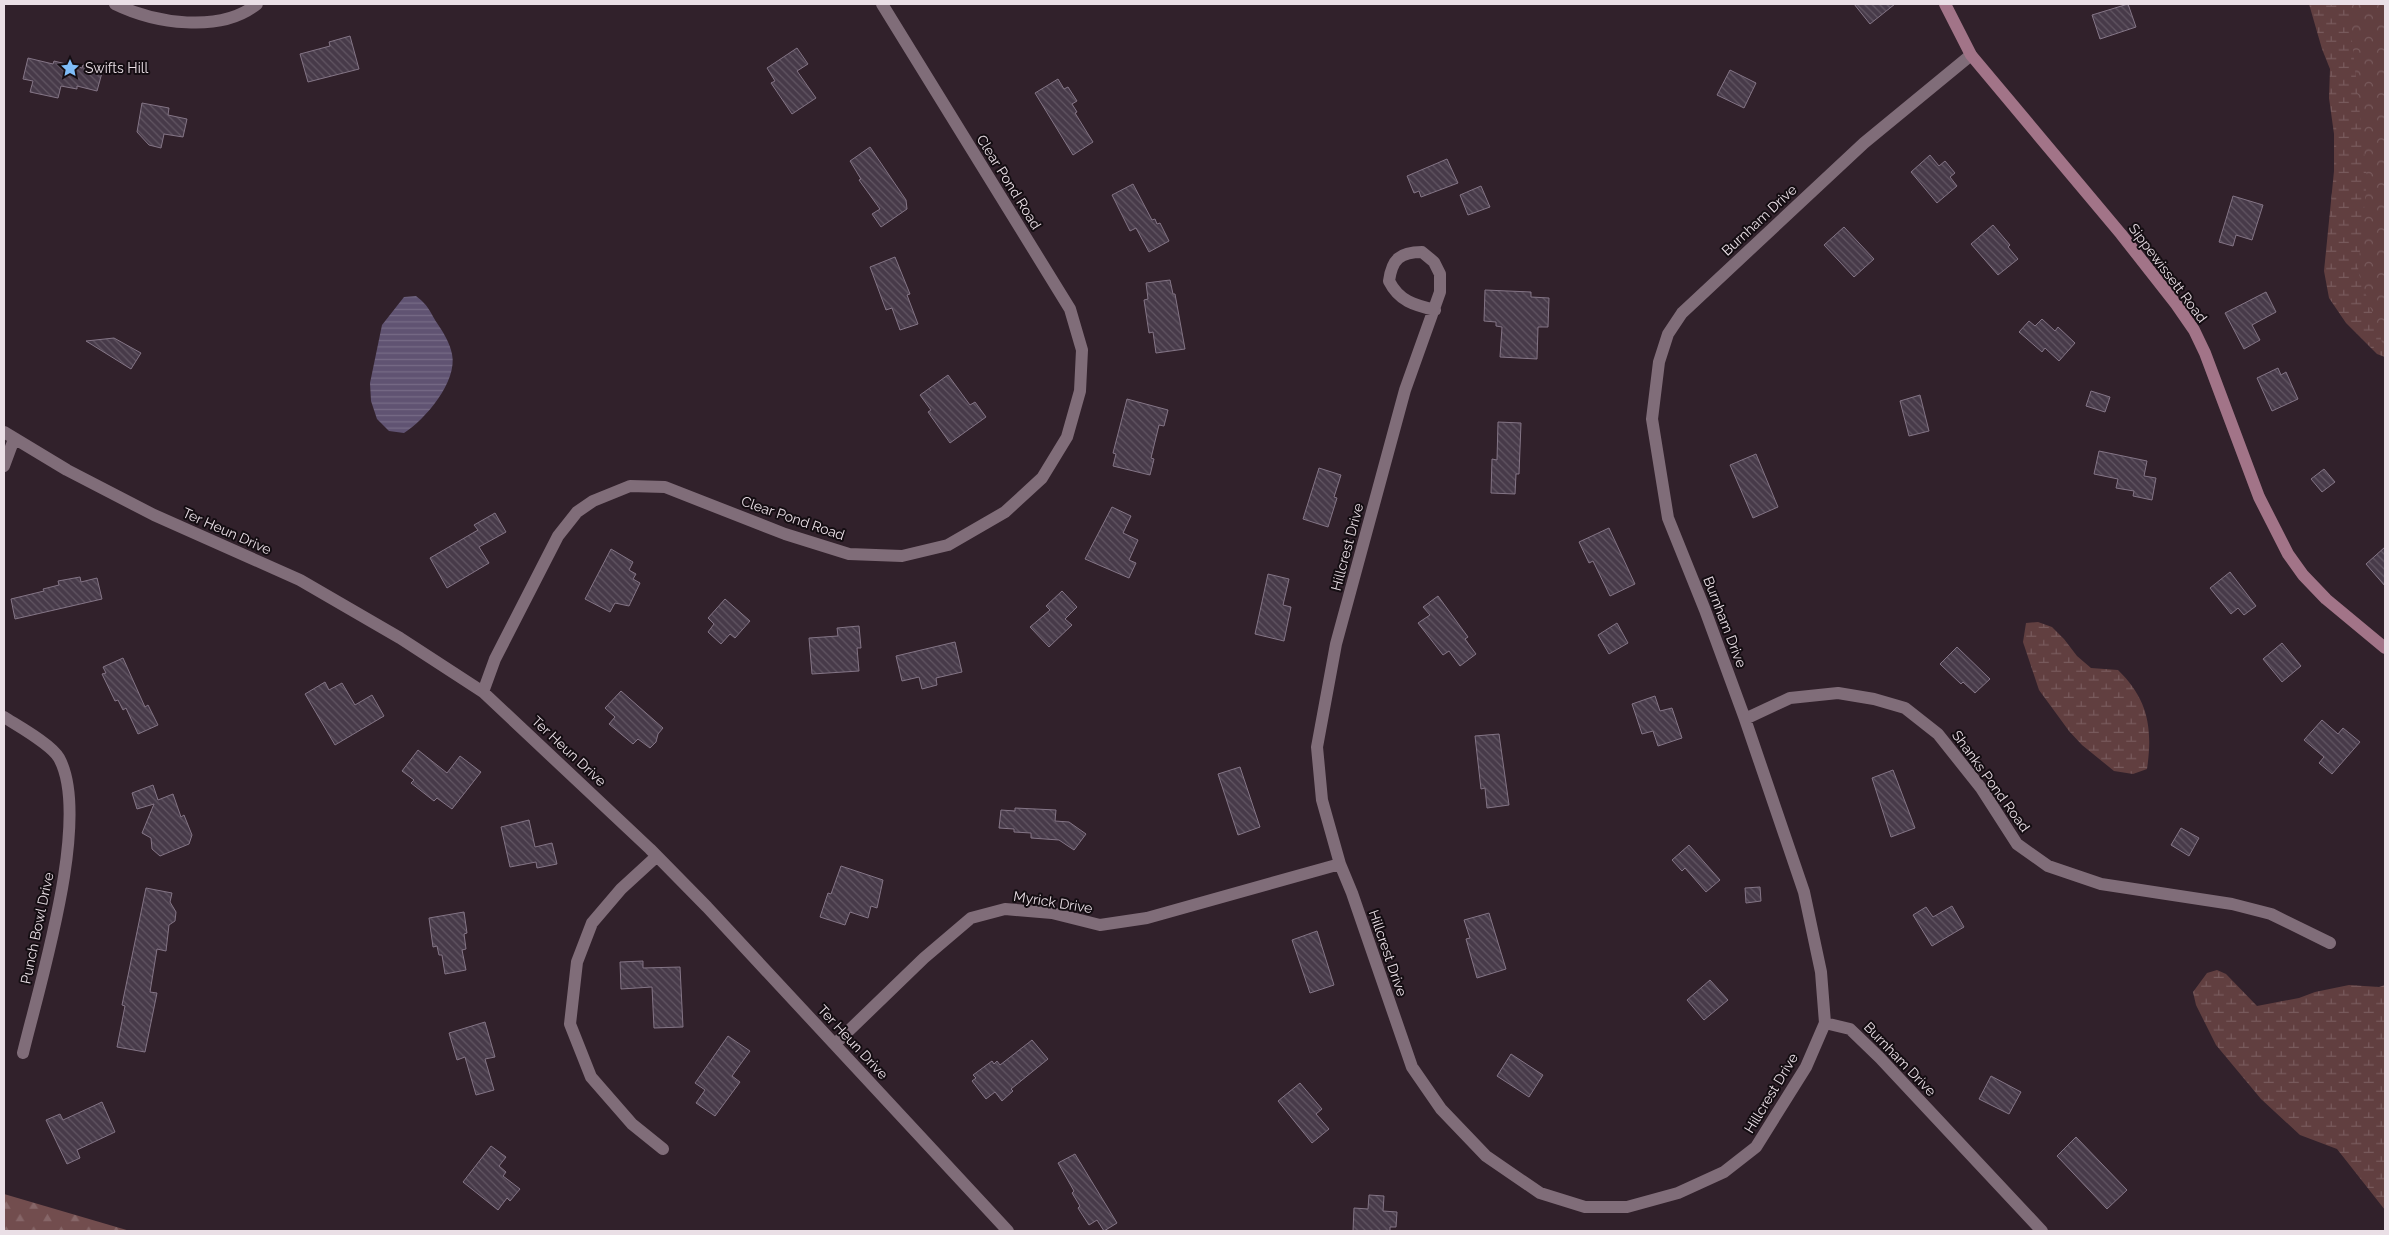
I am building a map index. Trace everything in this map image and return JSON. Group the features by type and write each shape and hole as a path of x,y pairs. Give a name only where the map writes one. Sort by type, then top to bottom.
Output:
{"main road":[{"name":"Sippewissett Road","path":"1945,4 1971,55 2121,234 2194,330 2205,353 2259,497 2288,554 2303,575 2326,599 2385,648"}],"street":[{"path":"115,4 138,14 202,22 232,17 246,12 257,4"},
{"name":"Clear Pond Road","path":"483,692 495,659 558,536 577,512 593,501 630,486 665,487 785,534 849,554 902,556 948,545 1005,512 1042,478 1068,437 1080,391 1082,350 1070,309 882,4"},
{"name":"Burnham Drive","path":"1971,55 1864,143 1682,313 1668,334 1659,362 1652,419 1668,518 1705,610 1745,719 1804,892 1820,972 1825,1023 1850,1029 1880,1058 2042,1231"},
{"name":"Hillcrest Drive","path":"1435,310 1414,305 1401,299 1389,281 1391,269 1396,259 1409,252 1422,252 1434,262 1440,274 1440,292 1435,310 1405,390 1341,625 1317,747 1322,800 1340,864 1352,893 1412,1067 1441,1109 1486,1156 1540,1193 1585,1207 1627,1207 1678,1193 1724,1172 1756,1147 1806,1067 1825,1023"},
{"path":"4,466 9,436"},
{"name":"Ter Heun Drive","path":"9,436 67,470 154,514 300,580 400,638 483,692 657,856 1008,1231"},
{"name":"Shanks Pond Road","path":"1745,719 1790,698 1838,693 1874,699 1904,708 1938,734 1981,788 2017,844 2048,866 2101,884 2232,904 2271,914 2330,943"},
{"name":"Punch Bowl Drive","path":"4,717 58,756 68,788 69,820 63,892 23,1053"},
{"path":"657,856 621,889 592,922 577,962 570,1024 591,1077 632,1124 662,1149"},
{"name":"Myrick Drive","path":"835,1044 924,958 971,918 1005,908 1052,914 1100,925 1137,920 1245,892 1340,864"}],"green space":[{"path":"2309,4 2385,4 2385,357 2377,354 2346,323 2329,298 2324,271 2334,171 2334,134 2329,98 2330,69"},
{"path":"2348,4 2385,4 2385,351 2358,271 2367,179"},
{"path":"2038,622 2052,627 2077,656 2091,668 2118,670 2128,681 2142,703 2146,715 2149,740 2147,769 2133,774 2114,771 2082,745 2069,731 2039,690 2023,642 2026,623"},
{"path":"2217,970 2226,974 2257,1006 2299,998 2315,992 2349,985 2379,987 2385,985 2385,1210 2337,1149 2300,1135 2261,1099 2216,1045 2196,1005 2193,992 2207,973"},
{"path":"4,1194 130,1231 4,1231"}],"shaded area":[{"path":"416,296 428,308 446,338 451,350 453,365 450,376 438,399 421,419 404,433 389,431 377,419 371,401 370,383 382,325 404,297"}],"building":[{"path":"1854,4 1895,4 1870,24"},
{"path":"2128,4 2136,27 2100,39 2092,15"},
{"path":"350,36 359,69 308,82 300,54 330,46 329,42"},
{"path":"797,48 808,64 797,71 816,98 792,114 771,83 775,81 767,68"},
{"path":"28,58 53,64 54,61 82,68 83,65 103,69 97,91 77,86 77,89 61,86 58,98 30,92 33,81 23,79"},
{"path":"1730,70 1756,83 1744,108 1717,95"},
{"path":"1058,79 1064,89 1068,87 1077,101 1072,104 1077,112 1075,113 1093,142 1073,155 1035,93"},
{"path":"142,103 169,108 168,115 187,119 183,137 164,134 161,148 149,145 137,132"},
{"path":"870,147 906,200 907,209 881,227 872,214 880,209 859,180 861,179 850,161"},
{"path":"1930,155 1939,166 1945,161 1955,173 1950,177 1957,186 1937,203 1911,172"},
{"path":"1447,159 1458,183 1421,197 1419,191 1414,193 1407,176"},
{"path":"1133,184 1152,220 1155,219 1157,224 1160,223 1169,241 1149,252 1136,228 1130,231 1112,195"},
{"path":"1481,186 1490,207 1468,215 1460,195"},
{"path":"2233,196 2263,205 2252,240 2236,235 2233,246 2219,242"},
{"path":"1993,225 2010,245 2008,247 2018,259 1998,275 1971,244"},
{"path":"1844,227 1874,259 1854,277 1824,245"},
{"path":"895,257 910,294 907,295 918,324 900,330 892,308 886,310 870,267"},
{"path":"1170,280 1173,294 1175,294 1185,349 1156,353 1153,332 1149,333 1144,300 1148,299 1146,283"},
{"path":"1485,290 1531,292 1531,297 1549,298 1548,327 1538,327 1537,359 1500,357 1502,327 1496,326 1496,322 1484,321"},
{"path":"2266,292 2276,312 2252,325 2260,340 2244,349 2225,313"},
{"path":"2042,319 2055,331 2058,327 2075,343 2059,361 2045,348 2042,352 2019,332 2029,321 2035,326"},
{"path":"114,338 141,353 131,369 86,341"},
{"path":"2278,368 2281,375 2286,372 2298,399 2272,411 2257,378"},
{"path":"948,375 970,405 975,402 986,417 950,443 928,412 931,410 920,395"},
{"path":"2091,391 2110,397 2105,412 2086,406"},
{"path":"1920,395 1929,431 1909,436 1900,401"},
{"path":"1127,399 1168,410 1164,426 1159,425 1151,458 1154,459 1150,475 1113,466 1116,454 1113,453"},
{"path":"1498,422 1521,423 1519,474 1516,474 1515,494 1491,493 1492,459 1497,460"},
{"path":"2099,451 2147,461 2144,476 2156,478 2152,500 2133,496 2134,491 2116,488 2118,479 2094,474"},
{"path":"1756,454 1778,507 1753,518 1730,465"},
{"path":"1319,468 1341,475 1334,497 1337,498 1328,527 1303,519"},
{"path":"2324,469 2335,482 2322,492 2311,479"},
{"path":"1112,507 1131,516 1123,533 1138,540 1129,560 1136,563 1129,578 1085,559"},
{"path":"495,513 506,532 479,547 489,563 447,588 430,558 478,530 474,525"},
{"path":"1609,528 1635,584 1610,596 1593,561 1589,563 1579,542"},
{"path":"2385,547 2385,586 2366,564"},
{"path":"611,549 633,562 629,570 636,574 633,579 640,583 629,606 615,603 610,612 585,599"},
{"path":"2230,572 2256,606 2244,615 2238,608 2231,614 2210,588"},
{"path":"1268,574 1289,579 1283,605 1291,607 1284,641 1255,634"},
{"path":"80,577 81,582 97,578 102,599 15,619 11,599 44,591 43,589 59,585 58,581"},
{"path":"1062,591 1077,607 1065,619 1072,625 1049,647 1030,627 1050,610 1046,606"},
{"path":"1438,596 1468,637 1465,639 1476,654 1460,666 1449,651 1443,655 1418,623 1430,615 1423,607"},
{"path":"725,599 750,621 735,638 730,634 721,644 708,632 714,624 708,618"},
{"path":"1617,623 1628,643 1609,654 1598,635"},
{"path":"859,626 861,648 857,648 859,671 812,674 809,638 838,636 837,628"},
{"path":"955,642 962,672 936,678 937,685 922,689 919,677 902,681 896,656"},
{"path":"2282,643 2301,666 2282,682 2263,659"},
{"path":"1957,647 1990,679 1975,693 1963,682 1961,684 1940,664"},
{"path":"123,658 145,707 148,705 158,725 138,734 126,708 123,710 118,700 115,701 102,674 106,673 103,667"},
{"path":"325,682 329,690 342,683 355,705 372,695 384,716 335,745 305,694"},
{"path":"621,691 663,728 658,734 656,742 650,748 638,739 633,744 609,724 615,717 605,708"},
{"path":"1655,696 1660,711 1672,708 1682,738 1658,746 1653,731 1642,734 1632,704"},
{"path":"2322,720 2338,734 2343,728 2360,742 2332,774 2319,763 2324,757 2304,740"},
{"path":"1499,734 1509,805 1487,808 1485,788 1481,789 1475,736"},
{"path":"418,750 447,773 460,756 481,772 452,809 437,798 434,801 411,783 414,780 402,771"},
{"path":"1240,767 1260,827 1238,835 1218,774"},
{"path":"1893,770 1915,828 1891,837 1872,778"},
{"path":"153,785 158,800 173,794 181,817 184,815 192,835 189,844 160,856 152,849 151,838 142,833 154,804 137,809 132,793"},
{"path":"1015,808 1056,810 1055,821 1069,822 1086,834 1074,850 1059,840 1031,838 1031,833 1014,832 1014,829 999,828 1001,810 1015,811"},
{"path":"529,820 535,847 552,843 557,864 537,868 536,862 510,867 501,827"},
{"path":"2181,828 2199,838 2189,856 2171,845"},
{"path":"1689,845 1720,880 1706,892 1685,868 1682,871 1672,860"},
{"path":"841,866 883,880 877,908 871,906 868,918 850,912 845,925 820,917 828,893 831,894"},
{"path":"1760,887 1761,901 1746,903 1745,888"},
{"path":"146,888 172,893 170,902 176,912 175,921 169,925 166,951 157,949 150,992 157,993 145,1052 117,1047 125,1006 122,1005"},
{"path":"1952,906 1964,927 1932,946 1913,915 1926,907 1933,917"},
{"path":"464,912 467,933 464,934 466,949 462,950 466,970 445,974 442,955 439,955 437,946 433,947 429,918"},
{"path":"1489,913 1506,969 1477,978 1466,939 1470,938 1464,920"},
{"path":"1317,931 1334,985 1310,993 1292,940"},
{"path":"643,961 643,968 680,967 683,1027 654,1028 652,987 621,989 620,962"},
{"path":"1710,980 1728,1000 1704,1020 1687,1000"},
{"path":"485,1022 495,1057 485,1059 494,1090 476,1095 465,1057 457,1060 449,1033"},
{"path":"728,1036 750,1051 732,1076 740,1082 715,1116 696,1103 705,1090 695,1083"},
{"path":"1032,1040 1048,1059 1011,1089 1013,1091 1002,1101 995,1092 986,1099 972,1081 976,1078 973,1075 992,1061 994,1064 997,1061 1000,1065"},
{"path":"1511,1054 1543,1075 1529,1097 1497,1076"},
{"path":"1991,1076 2021,1092 2009,1114 1979,1099"},
{"path":"1300,1083 1322,1109 1316,1114 1329,1129 1312,1143 1278,1101"},
{"path":"102,1102 115,1132 77,1150 80,1158 67,1164 46,1120 60,1114 63,1120"},
{"path":"2076,1137 2127,1190 2107,1209 2057,1156"},
{"path":"491,1146 506,1157 499,1166 506,1172 503,1176 520,1189 510,1201 507,1198 498,1210 463,1182"},
{"path":"1075,1154 1117,1223 1104,1231 1097,1220 1089,1225 1078,1208 1080,1206 1072,1193 1074,1191 1058,1163"},
{"path":"1369,1195 1384,1196 1383,1211 1397,1212 1396,1227 1390,1227 1390,1231 1353,1231 1354,1208 1368,1209"}],"place":[{"name":"Swifts Hill","path":"70,68"}]}
